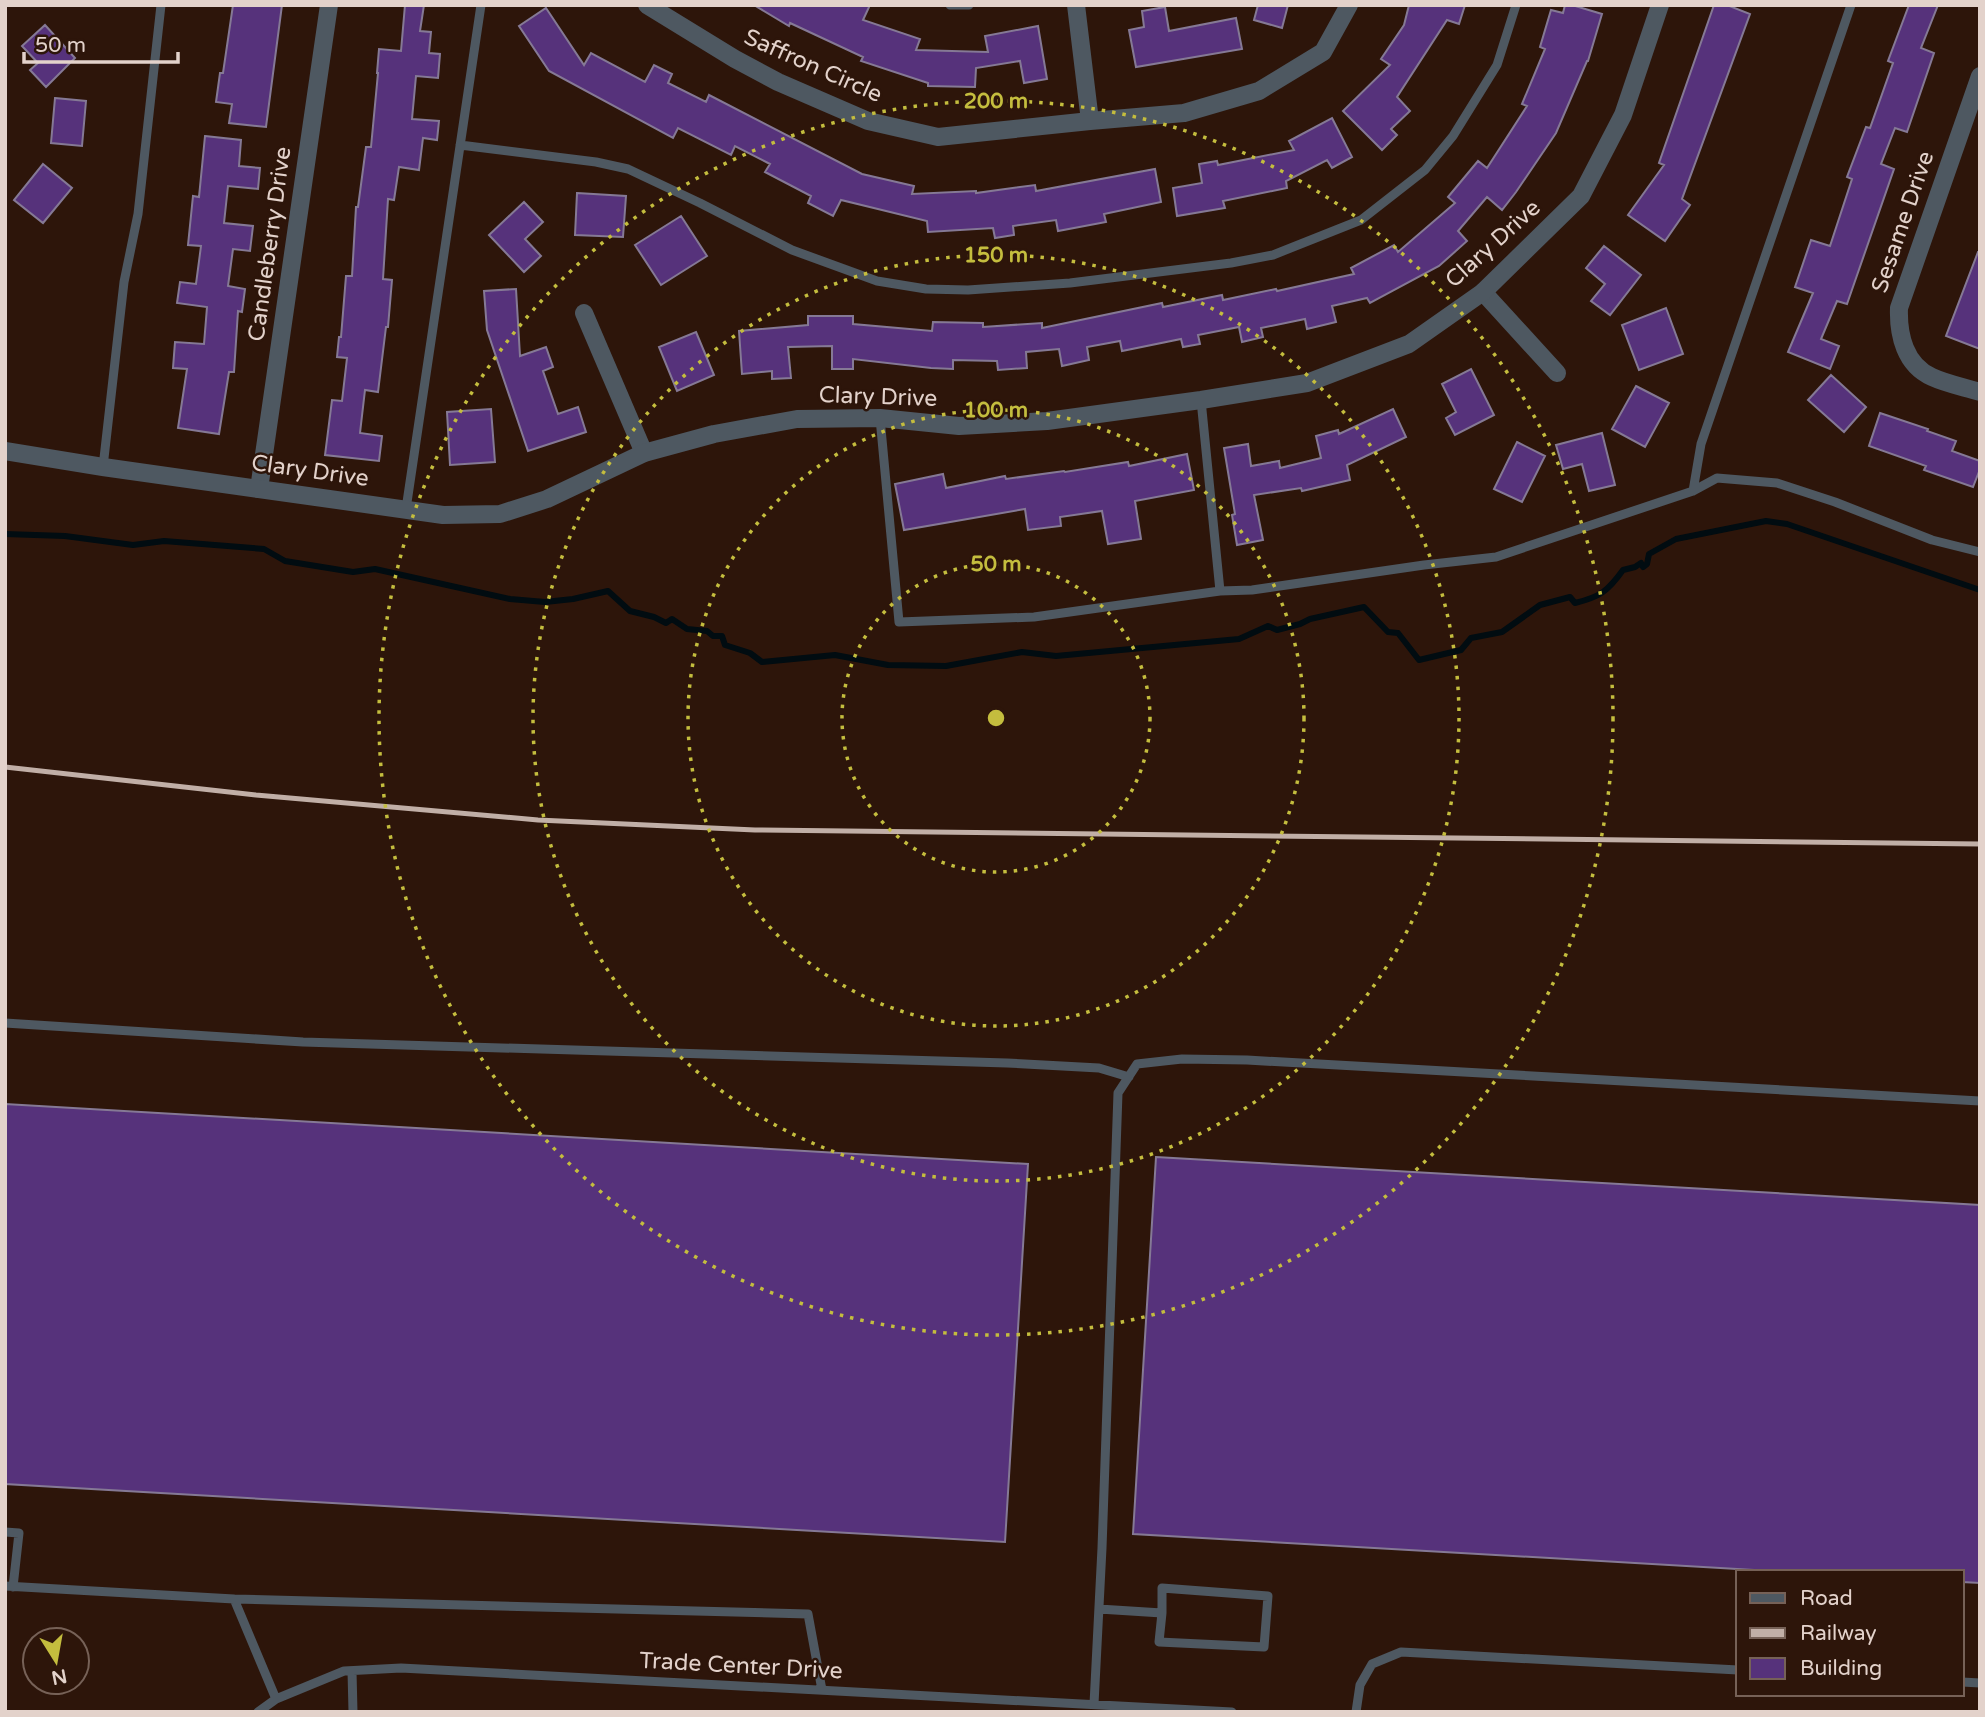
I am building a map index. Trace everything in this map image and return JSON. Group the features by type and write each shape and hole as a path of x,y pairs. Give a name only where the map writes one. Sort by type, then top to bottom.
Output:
{"street":[{"name":"Candleberry Drive","path":"259,489 329,5"},
{"name":"Saffron Circle","path":"647,5 778,82 868,121 938,137 1184,113 1259,91 1322,52 1349,5"},
{"path":"1076,5 1090,121"},
{"name":"Clary Drive","path":"5,451 443,515 500,514 547,499 644,453 713,434 797,419 880,418 959,426 1048,421 1307,383 1409,344 1483,292 1581,196 1623,115 1660,5"},
{"name":"Sesame Drive","path":"1980,76 1977,96 1899,308 1898,326 1904,350 1930,377 1980,392"},
{"path":"1483,292 1557,373"},
{"path":"584,313 644,453"}],"lane":[{"path":"103,467 124,282 138,214 161,5"},
{"path":"406,509 481,5"},
{"path":"950,5 969,5"},
{"path":"460,145 596,162 628,169 792,250 877,281 926,289 968,290 1070,283 1231,263 1273,255 1361,220 1425,170 1453,136 1497,65 1517,5"},
{"path":"1693,491 1700,444 1851,5"},
{"path":"1201,400 1220,591"},
{"path":"880,418 899,622 1034,617 1496,557 1693,491 1717,478 1777,483 1933,540 1980,552"},
{"path":"5,1023 303,1042 1007,1063 1099,1068 1129,1077"},
{"path":"1094,1704 1118,1093 1137,1064 1182,1059 1247,1060 1980,1101"},
{"path":"5,1532 19,1533 9,1586 234,1599 808,1614 822,1690"},
{"path":"1162,1588 1268,1596 1264,1647 1159,1642 1162,1613 1162,1588"},
{"path":"234,1599 276,1699"},
{"path":"1099,1609 1162,1613"},
{"path":"1356,1712 1360,1685 1371,1664 1401,1652 1736,1670"},
{"name":"Trade Center Drive","path":"258,1712 276,1699 344,1671 401,1668 1232,1712"},
{"path":"352,1671 353,1712"}],"building":[{"path":"233,5 282,5 266,127 229,123 232,104 216,102"},
{"path":"405,5 424,5 420,31 431,32 429,53 440,54 438,78 416,76 412,119 439,121 437,140 423,138 419,170 399,167 394,200 388,199 383,279 392,280 388,327 378,392 365,390 360,433 382,436 379,461 325,455 332,400 342,401 347,358 337,357 339,337 346,276 352,276 356,207 366,147 371,147 379,49 401,51"},
{"path":"754,5 870,5 863,20 920,39 916,50 988,52 985,36 1038,26 1047,79 1024,83 1020,61 976,68 975,87 928,86 928,83 861,61 863,57 790,23 789,26"},
{"path":"1258,5 1288,5 1282,28 1254,20"},
{"path":"1409,5 1465,5 1459,24 1447,20 1397,97 1410,111 1391,129 1397,135 1382,150 1343,111 1390,65 1381,59 1404,25"},
{"path":"1565,5 1602,14 1588,61 1556,133 1516,192 1502,210 1487,197 1458,231 1467,241 1439,266 1370,303 1367,298 1332,306 1336,322 1307,329 1305,319 1261,328 1263,337 1242,342 1239,327 1198,335 1200,344 1183,347 1181,339 1122,351 1120,341 1087,347 1089,360 1062,366 1059,349 1026,352 1027,368 998,370 997,361 953,360 953,369 853,359 853,369 832,369 832,346 788,347 791,378 772,379 772,371 742,374 739,331 808,325 808,316 853,316 853,324 932,331 933,322 983,323 983,327 1042,323 1042,328 1162,303 1163,307 1222,295 1223,300 1354,274 1351,268 1394,245 1398,252 1455,203 1448,197 1478,161 1487,168 1527,106 1522,104 1545,49 1540,47 1551,10 1563,13"},
{"path":"1714,5 1727,5 1750,14 1682,199 1690,205 1665,241 1628,215 1664,165 1659,163"},
{"path":"1909,5 1938,5 1921,48 1934,53 1907,132 1895,128 1881,164 1894,169 1847,304 1837,301 1821,339 1839,346 1830,369 1788,352 1813,293 1795,287 1811,240 1830,246 1852,179 1847,177 1866,127 1870,128 1893,63 1888,61"},
{"path":"1165,7 1169,31 1236,18 1242,49 1136,67 1129,30 1144,27 1142,11"},
{"path":"546,8 584,65 591,53 645,82 654,65 672,74 668,83 706,102 709,95 862,174 914,186 912,194 976,193 1035,185 1036,191 1155,169 1161,202 1104,214 1106,222 1058,231 1056,220 1013,226 1014,235 995,238 993,228 928,232 927,221 841,200 833,216 808,203 811,196 765,172 770,164 735,146 731,155 678,128 673,138 549,71 519,26"},
{"path":"45,25 75,58 46,87 30,70 38,63 22,46"},
{"path":"55,98 86,101 82,146 51,143"},
{"path":"1332,118 1352,157 1332,168 1327,160 1286,181 1287,188 1223,201 1225,208 1177,216 1173,188 1202,183 1199,164 1217,161 1218,165 1294,150 1289,141"},
{"path":"205,136 241,140 239,166 260,168 258,189 228,186 224,223 253,226 250,251 233,249 228,286 245,289 242,312 238,311 234,372 229,372 219,434 178,428 187,369 173,368 175,342 204,344 207,307 177,303 180,282 196,284 201,246 188,245 193,196 199,197"},
{"path":"43,164 72,188 43,223 14,200"},
{"path":"577,193 626,196 623,237 575,235"},
{"path":"524,202 543,222 525,239 541,256 524,272 489,235"},
{"path":"681,216 707,256 661,285 635,245"},
{"path":"1604,246 1641,275 1610,315 1591,301 1605,284 1586,268"},
{"path":"1980,252 1980,349 1946,336"},
{"path":"516,289 520,356 546,347 553,367 543,371 558,414 578,407 586,432 528,451 487,330 484,291"},
{"path":"1666,308 1683,354 1639,370 1622,325"},
{"path":"696,332 714,375 677,391 659,347"},
{"path":"1471,369 1494,415 1455,435 1446,418 1456,412 1442,384"},
{"path":"1831,375 1866,407 1844,432 1808,400"},
{"path":"1636,386 1669,403 1645,447 1612,429"},
{"path":"491,409 495,462 450,465 447,412"},
{"path":"1393,409 1406,437 1347,465 1350,480 1302,491 1301,488 1254,495 1263,540 1237,545 1232,515 1235,514 1224,448 1248,444 1251,466 1279,461 1280,468 1321,458 1316,436 1338,430 1339,434"},
{"path":"1880,413 1956,441 1952,451 1980,461 1973,487 1924,470 1926,466 1869,446"},
{"path":"1602,433 1615,485 1589,491 1582,464 1563,469 1556,445"},
{"path":"1517,442 1545,456 1522,502 1494,489"},
{"path":"1187,454 1194,490 1135,501 1141,539 1108,544 1102,511 1060,517 1061,526 1028,530 1025,509 904,530 895,484 943,474 946,488 1005,476 1006,479 1128,462 1129,466"},
{"path":"5,1104 1028,1164 1005,1542 5,1484"},
{"path":"1156,1157 1980,1205 1980,1583 1964,1582 1964,1570 1755,1570 1133,1534"}],"waterway":[{"path":"5,534 65,536 133,545 164,541 264,549 285,561 353,572 375,569 510,599 545,602 608,591 630,611 666,623 672,619 687,629 722,636 725,645 750,653 762,662 835,655 888,665 946,666 1022,652 1056,656 1239,639 1268,626 1277,630 1310,619 1364,607 1388,632 1398,633 1419,660 1461,650 1471,638 1502,632 1540,605 1570,597 1575,603 1591,598 1608,588 1623,570 1641,563 1643,567 1647,564 1649,554 1676,539 1766,521 1787,524 1980,590"}],"railway":[{"path":"5,767 256,795 538,820 755,830 1980,844"}]}
